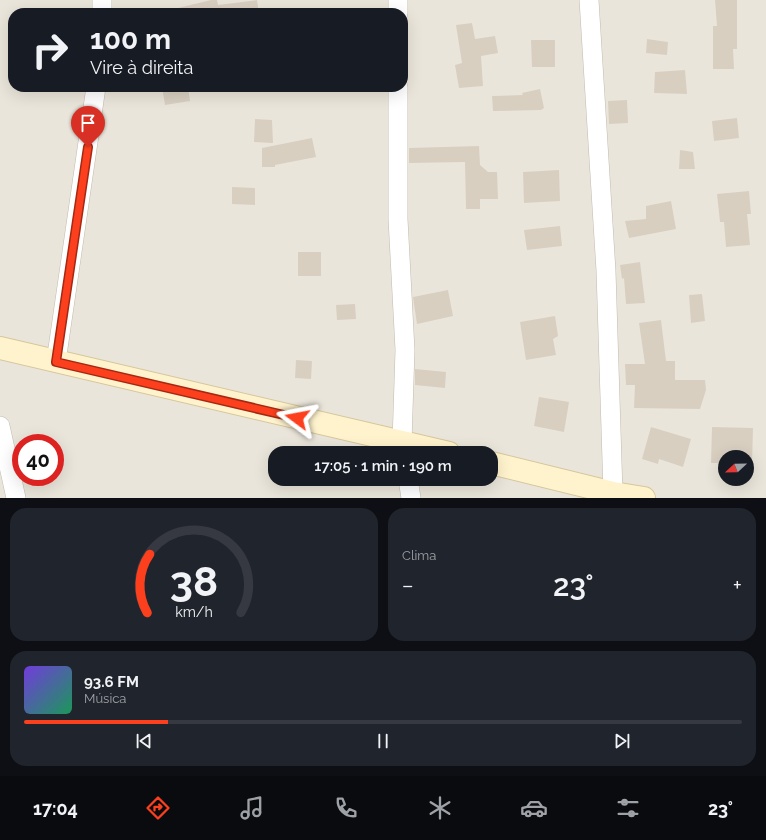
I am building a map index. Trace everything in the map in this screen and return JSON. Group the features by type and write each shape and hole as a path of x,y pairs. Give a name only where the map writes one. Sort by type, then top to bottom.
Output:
{"street":[{"path":"589,0 606,271 614,493"},
{"path":"56,362 95,92"},
{"path":"398,92 398,219 405,350 403,446"},
{"path":"0,348 399,446"},
{"path":"0,426 16,498"},
{"path":"498,465 614,493 644,498"},
{"path":"409,486 411,498"}],"shaded area":[{"path":"0,0 766,0 766,498 0,498"}],"building":[{"path":"211,0 217,0 218,5 257,0 258,8 178,8"},
{"path":"715,0 737,0 737,49 733,49 734,69 713,69 713,26 717,26"},
{"path":"472,23 475,39 495,36 498,53 481,56 483,86 459,88 455,65 462,63 456,25"},
{"path":"647,39 668,42 667,55 646,53"},
{"path":"531,40 555,40 555,67 532,67"},
{"path":"685,70 687,94 654,93 655,72"},
{"path":"540,89 544,108 541,110 493,111 492,96 523,95 522,93"},
{"path":"163,92 189,92 190,101 165,105"},
{"path":"627,100 628,123 609,124 608,101"},
{"path":"737,118 739,138 714,141 712,121"},
{"path":"255,119 272,120 273,143 254,142"},
{"path":"312,138 316,157 275,165 275,167 262,167 262,148"},
{"path":"479,146 480,165 488,172 497,172 498,199 480,199 480,209 466,209 465,162 409,163 409,148"},
{"path":"680,150 693,152 695,169 679,169"},
{"path":"559,170 560,201 524,203 523,172"},
{"path":"232,187 255,188 255,205 232,204"},
{"path":"749,191 751,214 747,214 750,245 726,247 724,222 720,222 717,194"},
{"path":"671,201 676,229 629,238 625,221 646,219 646,206"},
{"path":"560,226 562,246 527,250 524,230"},
{"path":"298,252 321,252 321,276 298,276"},
{"path":"640,262 645,303 626,304 624,278 622,279 620,265"},
{"path":"448,290 453,316 417,324 413,297"},
{"path":"702,294 705,321 691,323 689,295"},
{"path":"355,304 356,319 337,320 336,305"},
{"path":"555,316 558,336 553,339 556,355 526,360 520,322"},
{"path":"661,320 666,361 675,361 675,380 705,380 706,390 700,409 634,408 635,385 626,385 625,364 645,364 639,323"},
{"path":"296,360 312,361 311,379 295,378"},
{"path":"415,369 446,372 445,388 415,385"},
{"path":"539,397 569,402 564,432 534,426"},
{"path":"651,427 691,439 683,467 659,459 658,464 642,459"},
{"path":"712,427 753,428 752,450 718,450 718,463 711,463"}],"route":[{"path":"88,147 56,362 297,418"}]}
